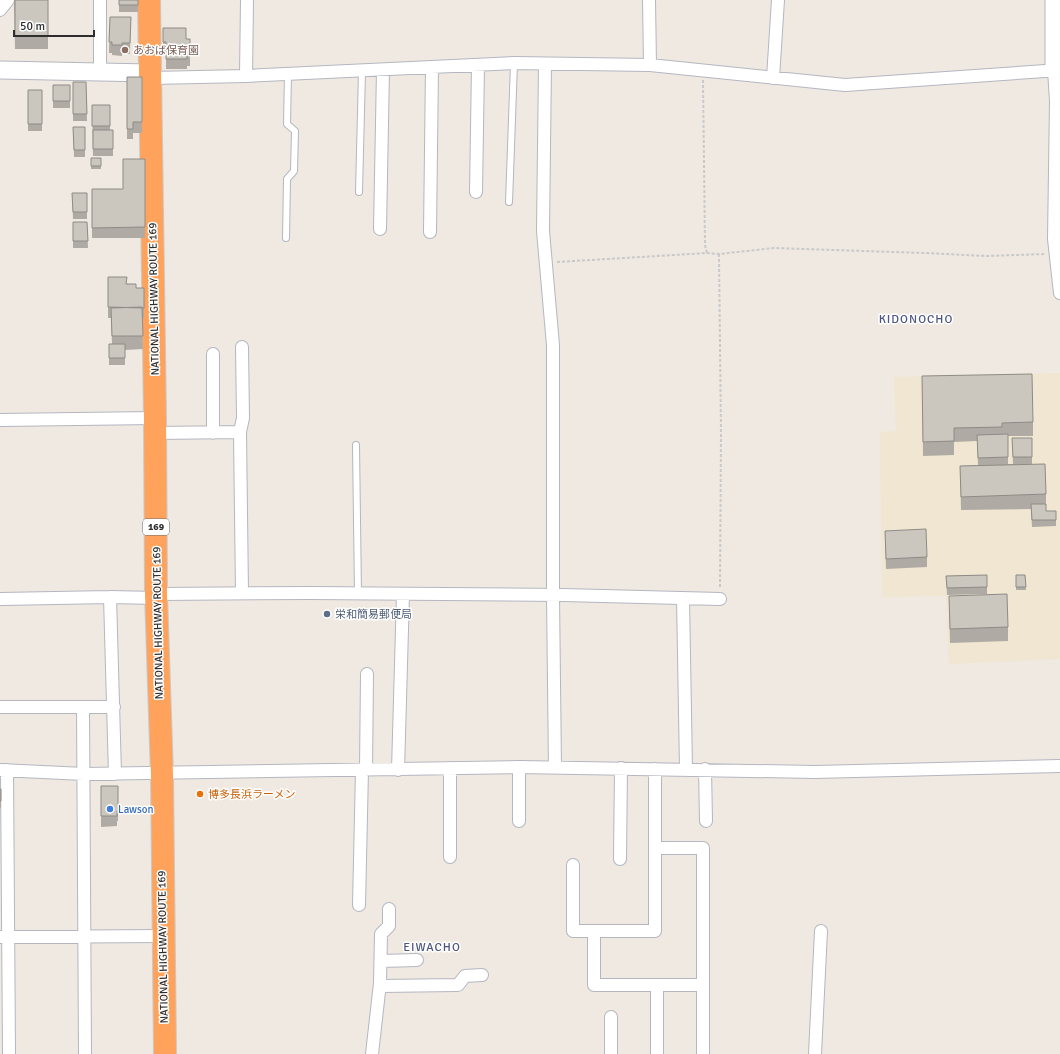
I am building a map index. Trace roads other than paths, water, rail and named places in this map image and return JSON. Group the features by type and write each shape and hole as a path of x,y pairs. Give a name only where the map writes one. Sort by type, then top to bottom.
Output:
{"highway":[{"name":"NATIONAL HIGHWAY ROUTE 169","path":"149,0 156,596 162,773 164,1054"}],"street":[{"path":"0,10 8,0"},
{"path":"100,0 100,72"},
{"path":"246,76 247,0"},
{"path":"649,0 650,65"},
{"path":"773,78 778,0"},
{"path":"1054,0 1057,70 1054,238 1060,293"},
{"path":"0,70 100,72 150,75 246,76 514,63 650,65 845,86 1057,70"},
{"path":"545,64 543,231 553,345 555,768"},
{"path":"476,192 478,65"},
{"path":"430,232 432,67"},
{"path":"380,229 383,70"},
{"path":"242,347 243,418 240,432 242,593"},
{"path":"213,354 213,433"},
{"path":"0,420 155,426 213,433 240,432"},
{"path":"0,599 242,593 720,599"},
{"path":"398,770 403,594"},
{"path":"110,597 115,774"},
{"path":"683,598 686,769"},
{"path":"359,906 367,674"},
{"path":"0,707 114,707"},
{"path":"83,707 86,1054"},
{"path":"9,1054 4,1003 4,770 115,774 519,767 815,772 1060,766"},
{"path":"519,767 519,821"},
{"path":"450,768 450,857"},
{"path":"620,859 621,768"},
{"path":"572,865 572,931 655,931 655,769"},
{"path":"705,769 706,821"},
{"path":"655,848 703,848 703,1054"},
{"path":"372,1054 380,986 381,934 389,926 389,909"},
{"path":"594,931 594,985 703,984"},
{"path":"815,1054 821,931"},
{"path":"4,937 163,936"},
{"path":"381,961 417,960"},
{"path":"380,986 458,984 465,976 482,975"},
{"path":"656,1054 657,985"},
{"path":"611,1017 611,1054"}],"lane":[{"path":"509,202 514,63"},
{"path":"359,192 362,71"},
{"path":"286,238 286,179 294,172 295,131 287,124 288,74"},
{"path":"356,445 358,594"}],"place":[{"name":"あおば保育園","path":"125,50"},
{"name":"栄和簡易郵便局","path":"327,614"},
{"name":"博多長浜ラーメン","path":"200,794"},
{"name":"Lawson","path":"110,809"}],"district":[{"name":"KIDONOCHO","path":"916,319"},
{"name":"EIWACHO","path":"432,947"}]}
